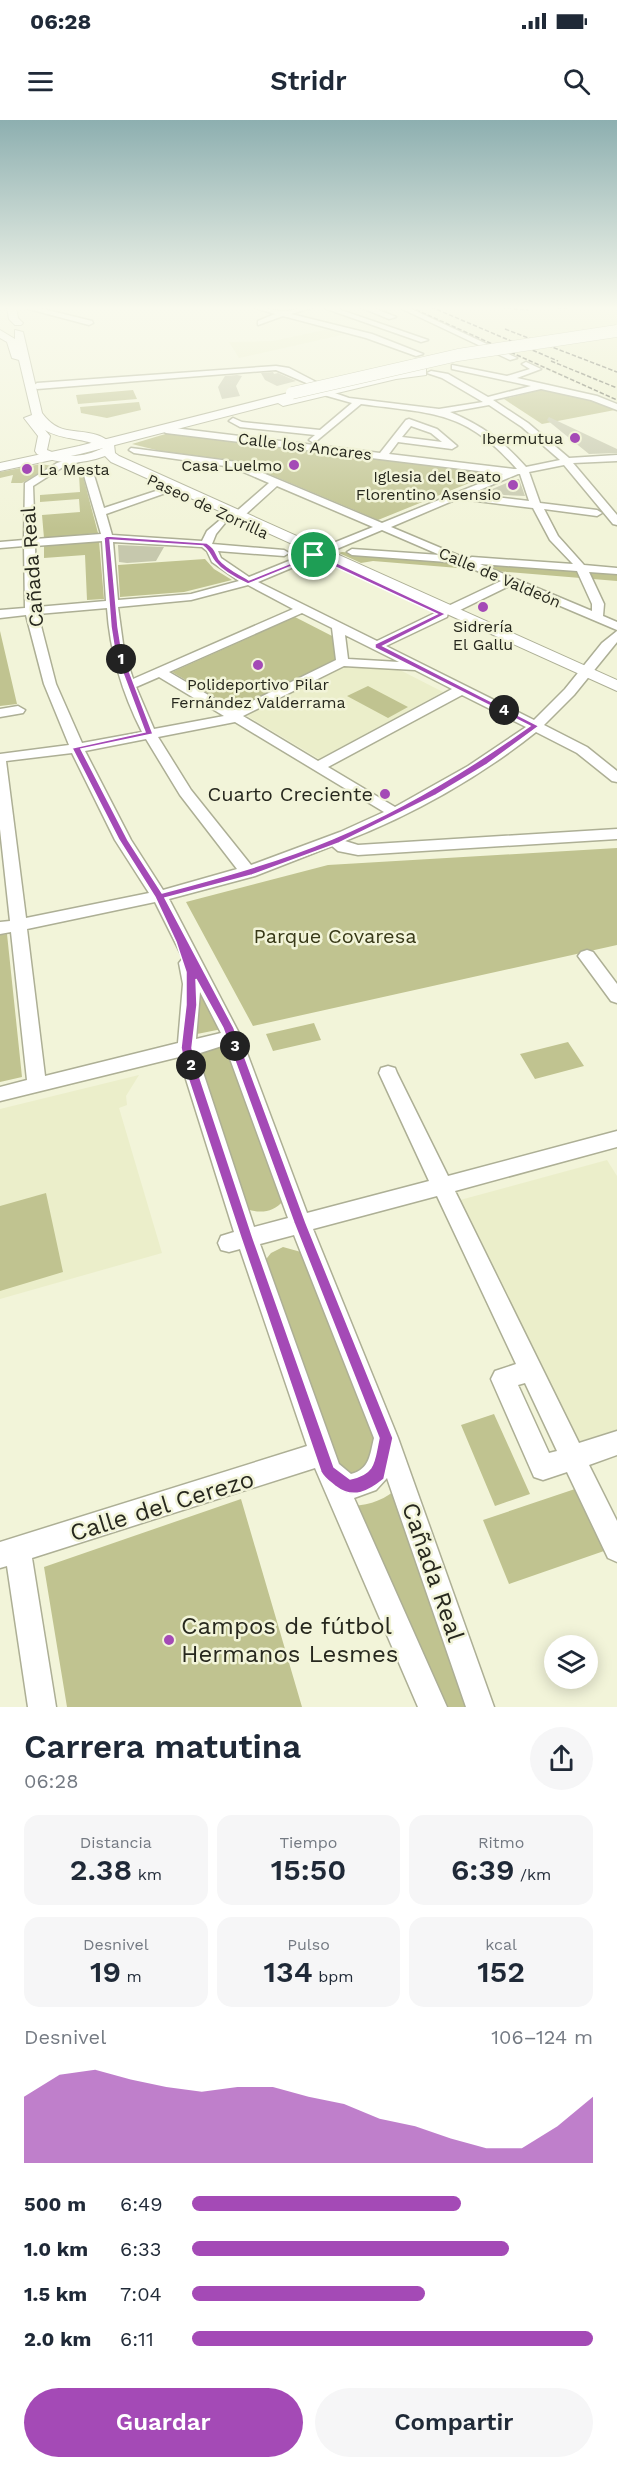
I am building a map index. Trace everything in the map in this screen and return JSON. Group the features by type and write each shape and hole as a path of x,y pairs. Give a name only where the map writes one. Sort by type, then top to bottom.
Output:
{"highway":[{"path":"93,440 166,430 319,388 335,381"},
{"path":"190,416 352,381"},
{"path":"0,465 51,455 93,440 190,416 360,381"},
{"path":"137,434 294,394"}],"main road":[{"path":"21,381 27,412 44,436 51,455 93,440"},
{"name":"Paseo de Zorrilla","path":"29,381 36,413 48,428 93,440 115,459 584,675 617,694"},
{"name":"Paseo de Zorrilla","path":"85,458 93,440"},
{"name":"Paseo de Zorrilla","path":"51,455 115,464 318,553"},
{"name":"Paseo de Zorrilla","path":"584,675 617,686"}],"street":[{"path":"37,386 103,381"},
{"path":"306,381 319,388 360,401 420,408 461,419 509,452 554,538 583,572 598,604 597,618"},
{"path":"455,381 489,400 571,460 617,522"},
{"path":"459,381 488,401 532,424 571,460 617,510"},
{"path":"517,381 594,398 617,407"},
{"path":"436,411 488,401 553,381"},
{"path":"306,447 360,401"},
{"path":"383,456 420,408"},
{"path":"233,421 240,424 322,434"},
{"path":"409,422 434,430 474,467"},
{"name":"Calle los Ancares","path":"166,430 519,471"},
{"path":"396,439 452,446"},
{"name":"Calle de Valdeón","path":"134,450 234,464 617,626"},
{"name":"Cañada Real","path":"51,455 28,484 31,612 50,684 76,748 123,840 160,897 181,942 232,1037 308,1220 480,1707"},
{"path":"0,614 191,597 248,582 519,471 571,460 617,458"},
{"path":"88,472 107,538 112,605 119,652 129,685 149,734 181,786 249,873"},
{"path":"242,512 276,482"},
{"path":"100,513 172,489"},
{"path":"535,503 469,497 478,493 595,511"},
{"path":"220,523 211,533 209,547 216,560 226,569 582,750 617,778"},
{"path":"0,545 107,538 284,553"},
{"path":"352,552 583,572 617,579"},
{"path":"384,562 482,569 617,571"},
{"path":"377,646 510,581"},
{"path":"129,685 302,609"},
{"path":"338,627 342,662"},
{"path":"9,927 160,897 249,873 335,841 395,813 483,763 535,726 584,675 603,648 617,635"},
{"path":"0,758 76,748 235,717 342,662 419,667"},
{"path":"160,672 395,813"},
{"path":"319,766 463,689"},
{"path":"0,712 18,710"},
{"path":"0,763 9,927 37,1085"},
{"path":"335,841 343,848 358,850 617,834"},
{"name":"Cañada Real","path":"181,942 191,972 187,1048 238,1240 326,1462 433,1707"},
{"path":"587,956 617,998"},
{"path":"0,1094 232,1037"},
{"path":"388,1073 530,1370 503,1379 543,1468 617,1443"},
{"path":"238,1240 617,1139"},
{"path":"326,1462 348,1487 366,1484 378,1473 386,1438"},
{"path":"573,1458 617,1549"},
{"name":"Calle del Cerezo","path":"9,1553 326,1462"},
{"path":"9,1553 42,1707"}],"shaded area":[{"path":"571,381 617,381 617,402"},
{"path":"345,666 396,668 443,692 319,759 244,714"},
{"path":"139,1075 126,1096 127,1105 119,1108 162,1253 0,1299 0,1109"},
{"path":"607,1160 617,1176 617,1430 577,1442 460,1200"}],"green space":[{"path":"544,389 590,399 615,410 542,424 504,399"},
{"path":"133,390 137,399 78,404 76,395"},
{"path":"139,402 141,410 107,418 81,413 80,407"},
{"path":"172,432 494,473 378,520 238,461 160,451 132,444"},
{"path":"41,464 52,466 22,483 11,483 13,475 0,478 0,472"},
{"path":"79,475 83,476 98,533 44,538 42,515 80,512 79,499 40,502 40,495 80,492"},
{"path":"99,541 104,599 87,600 85,555 44,558 44,545"},
{"path":"339,553 617,571 617,581 373,561 361,563"},
{"path":"205,559 214,569 232,580 184,592 120,597 118,565"},
{"name":"Polideportivo Pilar Fernández Valderrama","path":"295,617 334,637 336,661 243,706 230,706 172,672"},
{"path":"0,631 17,704 0,706"},
{"path":"368,686 408,707 388,718 347,696"},
{"name":"Parque Covaresa","path":"617,848 617,945 253,1026 186,902 328,865"},
{"path":"7,934 22,1077 0,1082 0,935"},
{"path":"199,980 222,1029 192,1035"},
{"path":"314,1023 321,1040 273,1051 266,1034"},
{"path":"568,1042 584,1066 535,1079 520,1054"},
{"path":"229,1044 283,1201 275,1208 266,1211 247,1209 191,1054"},
{"path":"46,1193 63,1272 0,1291 0,1206"},
{"path":"283,1247 301,1252 377,1442 373,1463 352,1475 337,1471 263,1263 271,1253"},
{"path":"494,1414 530,1494 495,1506 461,1425"},
{"path":"575,1489 604,1551 509,1584 483,1520"},
{"path":"394,1491 469,1707 440,1707 347,1506 372,1503"},
{"name":"Campos de fútbol Hermanos Lesmes","path":"241,1499 302,1707 67,1707 44,1567"}],"building":[{"path":"222,381 239,381 236,386 240,396 222,399 218,387"},
{"path":"267,381 296,381 277,386"},
{"name":"Ibermutua","path":"549,417 617,449 617,453 589,454 547,420"},
{"name":"Iglesia del Beato Florentino Asensio","path":"519,479 525,496 504,495 490,490"},
{"path":"118,545 164,547 156,561 127,563 119,562"}],"railway":[{"path":"575,381 617,400"},
{"path":"600,381 617,388"}],"place":[{"name":"Ibermutua","path":"575,438"},
{"name":"Casa Luelmo","path":"294,465"},
{"name":"La Mesta","path":"27,469"},
{"name":"Iglesia del Beato Florentino Asensio","path":"513,485"},
{"name":"Sidrería El Gallu","path":"483,607"},
{"name":"Polideportivo Pilar Fernández Valderrama","path":"258,665"},
{"name":"Cuarto Creciente","path":"385,794"},
{"name":"Campos de fútbol Hermanos Lesmes","path":"169,1640"}],"route":[{"path":"314,555 248,582 226,569 216,560 212,549 205,544 107,538 114,627 119,652 129,685 149,734 76,748 123,840 160,897 181,942 191,972 187,1048 193,1075 329,1472 348,1487 366,1484 378,1473 386,1438 300,1223 228,1028 181,942 170,919 160,897 249,873 335,841 432,794 483,763 535,726 377,646 443,614 314,555"}]}
